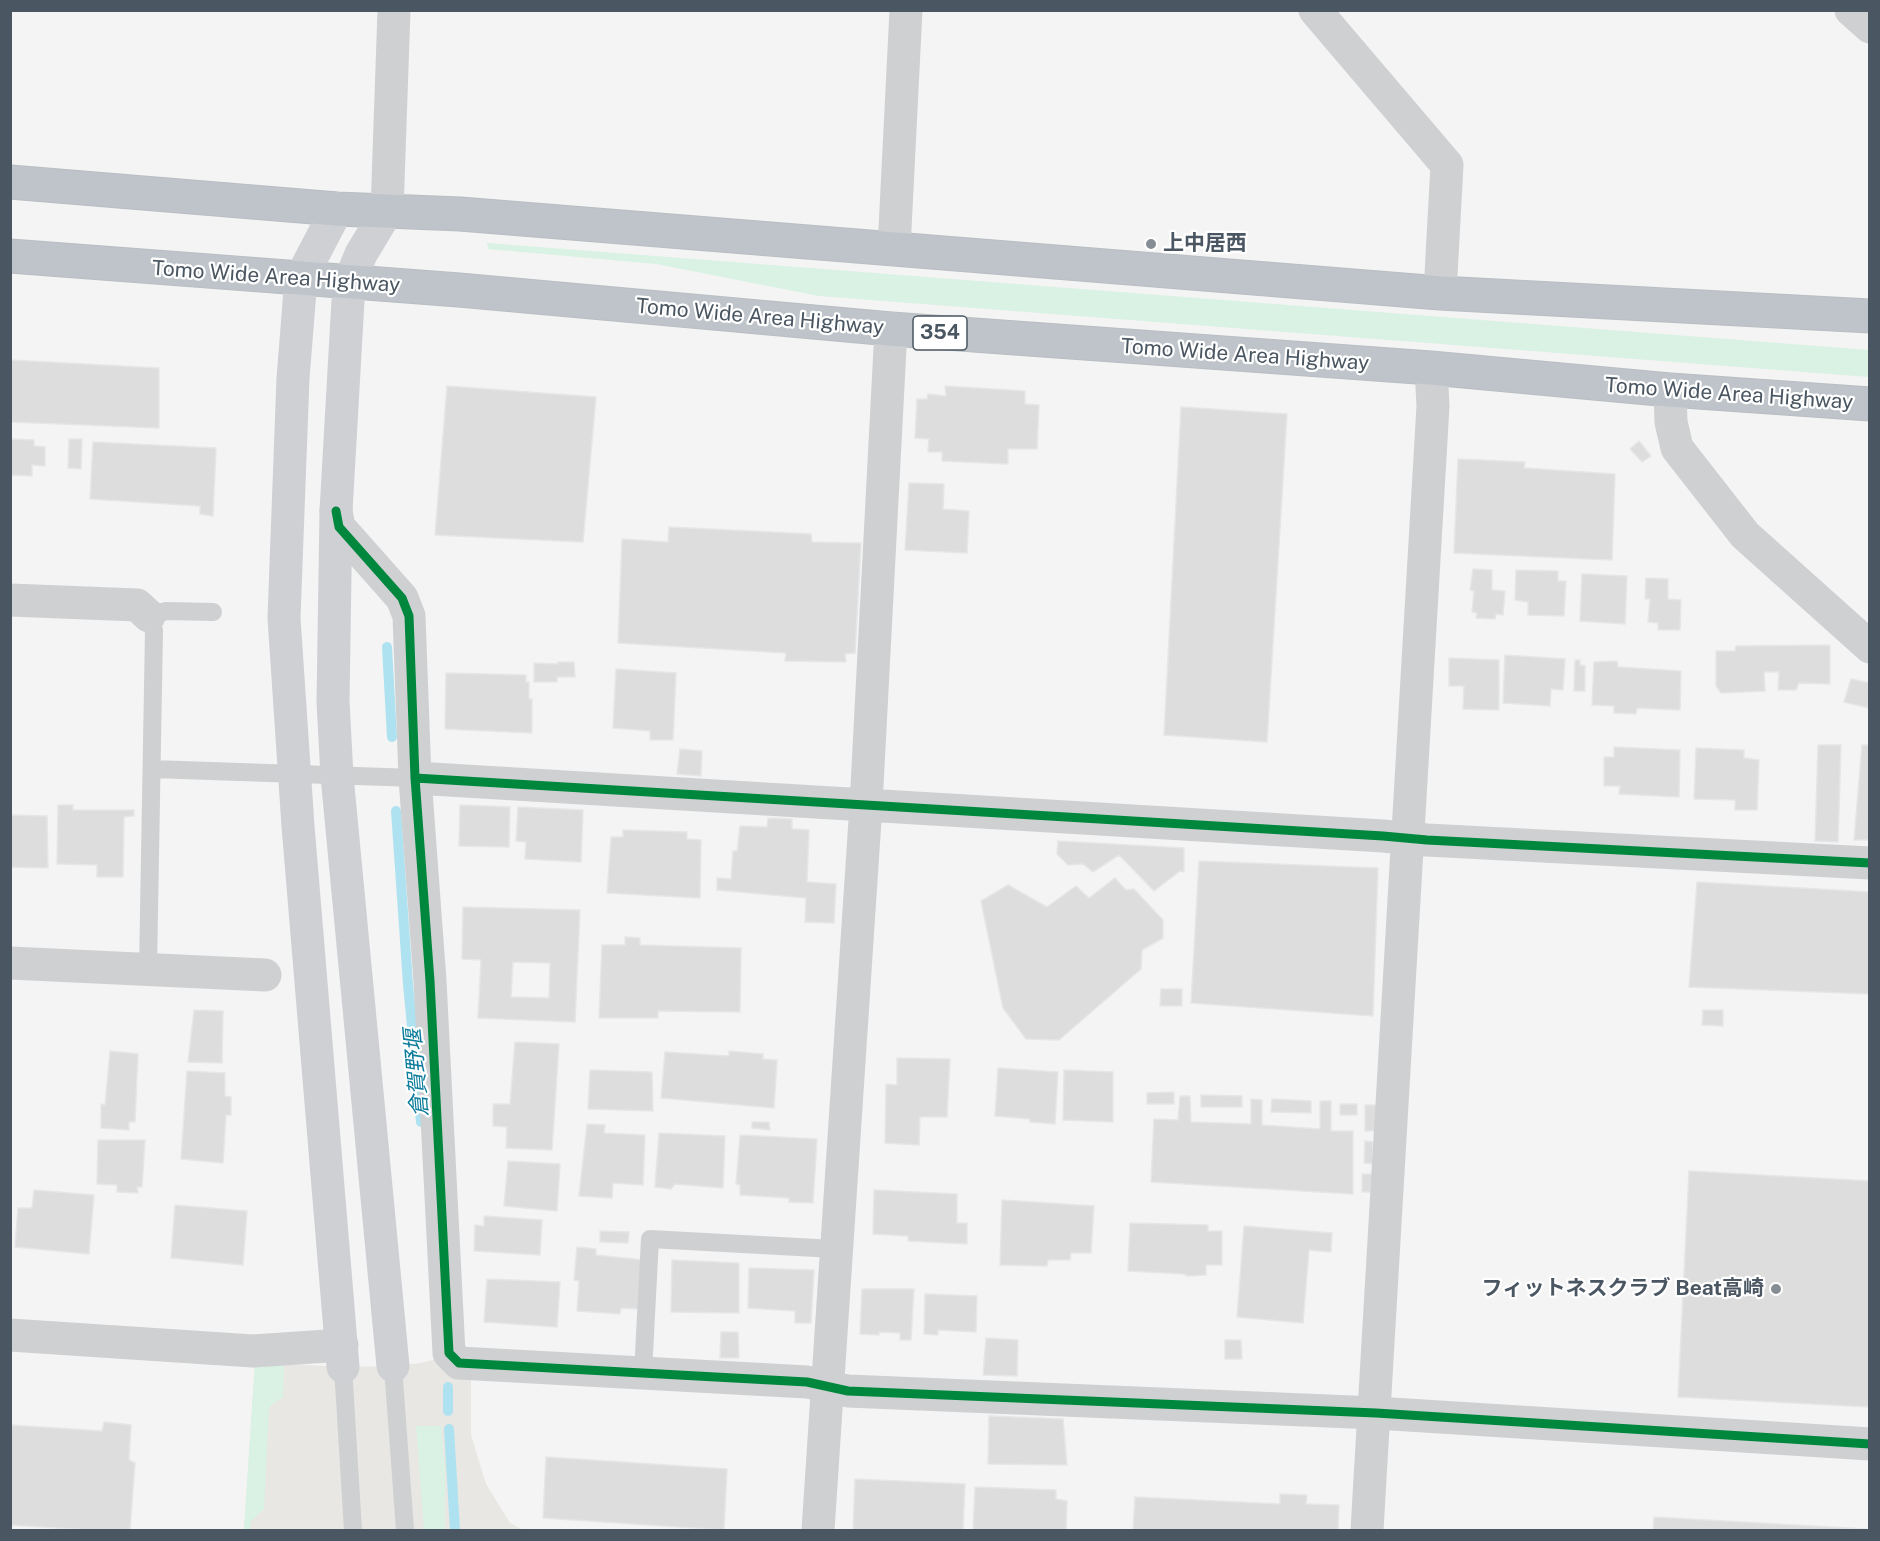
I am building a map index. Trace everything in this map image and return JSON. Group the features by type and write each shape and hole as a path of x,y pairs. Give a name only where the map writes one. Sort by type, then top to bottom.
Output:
{"highway":[{"path":"10,182 337,209 460,213 1440,293 1869,316"},
{"name":"Tomo Wide Area Highway","path":"10,256 459,290 891,329 1431,368 1670,390 1869,404"}],"street":[{"path":"393,1366 337,776 333,702 336,511 349,283 361,254 387,211 394,10"},
{"path":"894,249 906,10"},
{"path":"1315,10 1447,165 1440,293"},
{"path":"1851,10 1869,27"},
{"path":"10,1335 342,1356 294,773 284,618 293,378 301,278 337,209"},
{"path":"818,1530 866,805 891,329"},
{"path":"1367,1530 1376,1413 1433,406 1431,368"},
{"path":"1670,390 1671,422 1677,448 1745,536 1869,647"},
{"path":"336,511 339,527 402,598 409,616 415,778 430,981 449,1353 459,1363 807,1382 848,1391 1376,1413 1869,1444"},
{"path":"10,600 137,605 149,616"},
{"path":"415,778 1408,838 1869,863"},
{"path":"10,963 265,975"}],"lane":[{"path":"148,969 154,630 149,616 166,611 213,612"},
{"path":"152,770 415,778"},
{"path":"643,1373 650,1239 836,1249"},
{"path":"342,1356 353,1530"},
{"path":"393,1366 405,1530"}],"shaded area":[{"path":"436,1359 471,1376 471,1435 486,1484 510,1523 523,1530 244,1530 255,1362 343,1367 393,1366"}],"green space":[{"path":"487,243 1869,350 1869,377 819,296 656,264 488,249"},
{"path":"255,1362 284,1364 283,1397 269,1407 264,1509 251,1521 250,1530 244,1530"},
{"path":"416,1426 441,1426 445,1469 445,1530 424,1530"}],"building":[{"path":"10,360 159,368 159,428 10,422"},
{"path":"447,386 596,397 583,542 435,535"},
{"path":"945,386 1025,391 1025,404 1039,405 1037,449 1008,449 1008,464 942,461 942,452 928,452 929,439 915,438 917,399 927,399 928,394 946,396"},
{"path":"1181,407 1287,414 1267,742 1164,735"},
{"path":"10,439 34,440 34,446 45,447 45,466 32,465 32,476 10,475"},
{"path":"69,439 82,439 81,469 68,468"},
{"path":"1639,441 1651,456 1642,462 1630,449"},
{"path":"93,442 216,448 213,516 200,514 200,506 90,499"},
{"path":"1458,459 1525,462 1524,468 1615,474 1612,560 1454,553"},
{"path":"909,483 944,484 943,509 969,511 967,553 905,550"},
{"path":"669,527 811,534 812,542 861,543 855,653 845,654 846,662 785,661 786,653 618,643 622,539 668,542"},
{"path":"1473,569 1492,570 1492,590 1505,591 1503,615 1496,614 1495,619 1476,618 1477,613 1472,612 1474,591 1470,590"},
{"path":"1516,570 1558,571 1558,581 1566,581 1564,616 1528,615 1528,602 1515,600"},
{"path":"1582,574 1627,576 1625,624 1580,621"},
{"path":"1646,578 1668,579 1668,599 1681,600 1680,630 1658,630 1658,623 1648,622 1650,599 1645,599"},
{"path":"1830,645 1830,684 1799,683 1796,690 1778,690 1779,672 1764,672 1765,691 1721,693 1716,686 1716,651 1735,651 1736,646"},
{"path":"1505,655 1565,659 1563,690 1551,689 1550,706 1503,703"},
{"path":"1449,658 1499,660 1499,710 1463,709 1464,686 1449,686"},
{"path":"1575,660 1580,660 1580,665 1585,666 1585,691 1574,691"},
{"path":"1617,661 1618,667 1681,671 1680,710 1637,708 1636,714 1614,713 1614,706 1592,705 1594,662"},
{"path":"558,662 574,662 575,677 557,677 557,682 534,682 534,663 558,664"},
{"path":"616,669 676,673 673,740 650,740 650,731 613,728"},
{"path":"446,673 526,675 526,682 529,682 529,699 532,699 532,733 445,729"},
{"path":"1851,679 1870,683 1868,708 1844,702"},
{"path":"1818,745 1841,745 1838,842 1815,841"},
{"path":"1862,745 1870,745 1870,840 1854,840"},
{"path":"1614,747 1680,750 1679,797 1619,794 1620,786 1604,786 1604,757 1614,757"},
{"path":"1696,748 1744,750 1744,758 1759,760 1757,810 1735,810 1735,800 1694,799"},
{"path":"680,749 702,751 701,776 677,774"},
{"path":"58,805 73,805 73,810 134,810 134,816 124,817 123,877 97,877 97,865 57,864"},
{"path":"460,805 510,807 509,847 459,846"},
{"path":"518,807 583,810 581,862 525,859 526,842 516,841"},
{"path":"10,815 47,816 48,868 10,867"},
{"path":"768,818 792,819 792,829 809,830 807,882 836,884 834,923 805,922 806,898 717,890 717,878 731,879 733,851 737,851 740,826 767,827"},
{"path":"623,830 687,832 687,839 701,840 700,898 607,893 611,837 623,837"},
{"path":"1058,841 1184,848 1184,872 1180,871 1154,891 1119,855 1093,872 1083,864 1068,865 1057,854"},
{"path":"1199,861 1378,868 1373,1016 1191,1003"},
{"path":"1115,878 1126,890 1134,889 1163,920 1163,938 1142,950 1141,969 1059,1040 1026,1039 1003,1008 981,901 1008,885 1047,907 1076,886 1089,898"},
{"path":"1697,882 1870,892 1870,994 1689,987"},
{"path":"463,907 580,910 575,1022 478,1018 481,960 462,959"},
{"path":"625,937 640,938 640,945 741,948 740,1012 658,1011 658,1018 599,1018 602,945 625,945"},
{"path":"513,962 550,963 549,998 511,997"},
{"path":"1161,989 1182,989 1182,1006 1160,1006"},
{"path":"194,1010 223,1011 222,1063 188,1062"},
{"path":"1703,1010 1723,1010 1723,1026 1702,1025"},
{"path":"515,1042 559,1044 552,1150 506,1148 507,1127 493,1126 493,1104 510,1104"},
{"path":"110,1051 138,1054 135,1122 129,1122 129,1130 101,1128 101,1104 105,1105"},
{"path":"729,1051 763,1054 763,1059 777,1060 774,1108 661,1098 665,1052 729,1056"},
{"path":"897,1058 950,1059 947,1117 920,1117 919,1145 885,1143 886,1084 897,1085"},
{"path":"998,1068 1058,1072 1055,1124 995,1116"},
{"path":"590,1070 652,1072 653,1111 588,1109"},
{"path":"1064,1070 1113,1072 1113,1122 1063,1120"},
{"path":"187,1071 225,1073 225,1096 231,1097 231,1115 226,1115 223,1163 181,1159"},
{"path":"1174,1092 1174,1104 1147,1104 1147,1093"},
{"path":"1201,1095 1242,1096 1242,1107 1201,1107"},
{"path":"1180,1096 1190,1096 1191,1122 1251,1124 1251,1099 1262,1100 1262,1125 1320,1129 1320,1101 1331,1101 1331,1131 1353,1131 1353,1194 1151,1182 1154,1119 1178,1120"},
{"path":"1272,1099 1311,1101 1311,1113 1271,1112"},
{"path":"1340,1104 1357,1104 1357,1115 1340,1115"},
{"path":"1365,1105 1377,1105 1377,1131 1365,1131"},
{"path":"752,1122 769,1122 770,1130 752,1128"},
{"path":"587,1124 605,1125 604,1133 645,1135 643,1185 613,1183 612,1198 579,1196"},
{"path":"659,1133 725,1136 723,1188 675,1184 671,1189 655,1187"},
{"path":"740,1135 817,1139 813,1203 789,1202 789,1198 740,1195 740,1185 736,1184"},
{"path":"98,1140 145,1140 142,1187 137,1187 138,1193 117,1192 117,1185 97,1184"},
{"path":"1365,1141 1373,1142 1373,1164 1364,1163"},
{"path":"508,1161 560,1164 557,1211 504,1206"},
{"name":"フィットネスクラブ Beat高崎","path":"1689,1171 1870,1181 1870,1407 1678,1397"},
{"path":"1362,1174 1372,1174 1371,1192 1362,1192"},
{"path":"34,1190 94,1195 89,1254 15,1247 18,1208 32,1208"},
{"path":"874,1190 957,1194 957,1223 967,1223 967,1244 908,1241 908,1236 873,1234"},
{"path":"1002,1200 1094,1206 1091,1253 1071,1253 1070,1260 1048,1260 1047,1266 1000,1265"},
{"path":"175,1205 247,1211 243,1265 171,1258"},
{"path":"484,1216 542,1220 540,1255 474,1251 475,1225 484,1226"},
{"path":"1130,1223 1208,1225 1208,1231 1222,1231 1222,1265 1206,1265 1206,1275 1187,1276 1128,1271"},
{"path":"1244,1226 1332,1233 1331,1252 1309,1250 1303,1323 1237,1317"},
{"path":"600,1231 629,1232 628,1243 600,1242"},
{"path":"577,1247 596,1249 596,1255 644,1260 639,1309 621,1308 620,1314 577,1311 579,1281 574,1280"},
{"path":"672,1260 739,1263 739,1313 671,1312"},
{"path":"749,1268 814,1270 811,1323 795,1323 795,1311 748,1308"},
{"path":"487,1279 560,1282 557,1327 484,1322"},
{"path":"862,1289 914,1289 911,1340 900,1340 900,1333 860,1334"},
{"path":"925,1294 977,1296 976,1332 938,1330 938,1335 924,1334"},
{"path":"721,1332 738,1332 739,1358 720,1358"},
{"path":"986,1338 1018,1340 1017,1376 983,1375"},
{"path":"1225,1340 1241,1340 1242,1359 1225,1359"},
{"path":"989,1416 1063,1419 1067,1465 988,1464"},
{"path":"104,1422 131,1425 129,1460 135,1463 130,1530 10,1525 10,1425 102,1431"},
{"path":"546,1457 727,1469 724,1530 543,1518"},
{"path":"855,1479 965,1484 963,1530 853,1530"},
{"path":"975,1487 1056,1490 1056,1499 1067,1501 1066,1530 973,1530"},
{"path":"1280,1494 1307,1495 1306,1504 1339,1505 1338,1530 1133,1530 1135,1497 1280,1504"},
{"path":"1654,1517 1866,1529 1866,1530 1653,1530"}],"waterway":[{"name":"倉賀野堰","path":"387,647 392,737"},
{"name":"倉賀野堰","path":"396,811 408,984 421,1122"},
{"name":"倉賀野堰","path":"448,1387 448,1411"},
{"name":"倉賀野堰","path":"449,1429 455,1530"}],"cycle path":[{"path":"336,511 339,527 402,598 409,616 415,778 430,981 449,1353 459,1363 807,1382 848,1391 1376,1413 1870,1444"},
{"path":"415,778 1427,840 1870,863"}],"place":[{"name":"上中居西","path":"1151,244"},
{"name":"フィットネスクラブ Beat高崎","path":"1776,1289"}]}
